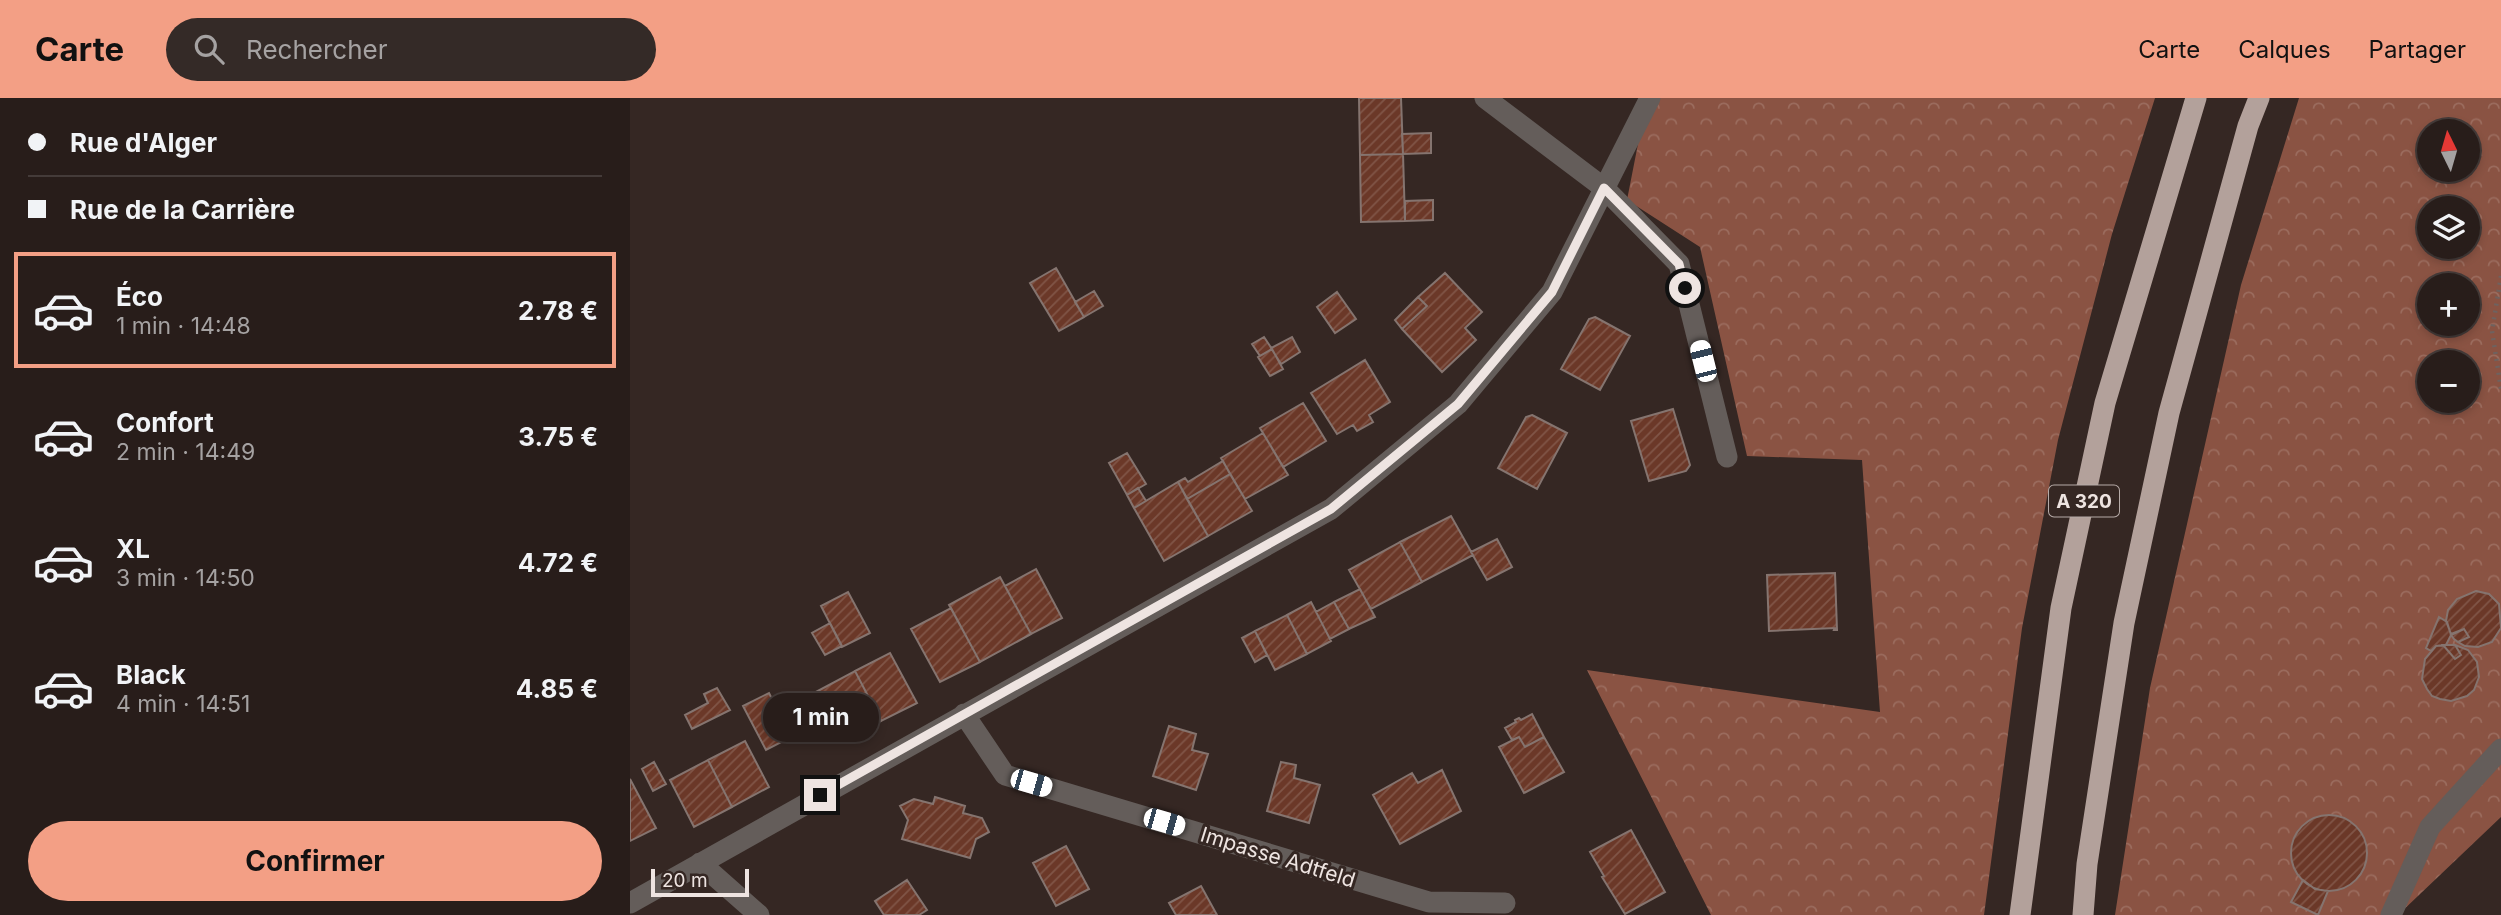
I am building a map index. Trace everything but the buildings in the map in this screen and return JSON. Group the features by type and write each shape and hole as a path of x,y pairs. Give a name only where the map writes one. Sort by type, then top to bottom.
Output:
{"highway":[{"name":"A 320","path":"2020,915 2061,608 2099,428 2196,98"},
{"name":"A 320","path":"2082,915 2087,864 2124,623 2169,413 2248,126 2259,98"}],"street":[{"path":"1485,98 1604,188 1679,264 1727,457"},
{"path":"630,903 1331,509 1458,404 1552,292 1650,98"},
{"name":"Impasse Adtfeld","path":"964,714 1005,775 1429,902 1505,903"},
{"path":"2391,915 2430,827 2501,748"},
{"path":"699,863 759,915"}],"path":[{"path":"2501,276 2492,331 2501,388"}],"green space":[{"path":"1647,98 2155,98 2112,234 2058,440 2022,628 1984,915 1711,915 1587,670 1880,712 1862,460 1747,456 1700,247 1627,200"},
{"path":"2299,98 2501,98 2501,817 2398,915 2115,915 2150,688 2241,285"}],"route":[{"path":"820,795 1331,509 1458,404 1552,292 1604,188 1679,264 1685,288"}]}
